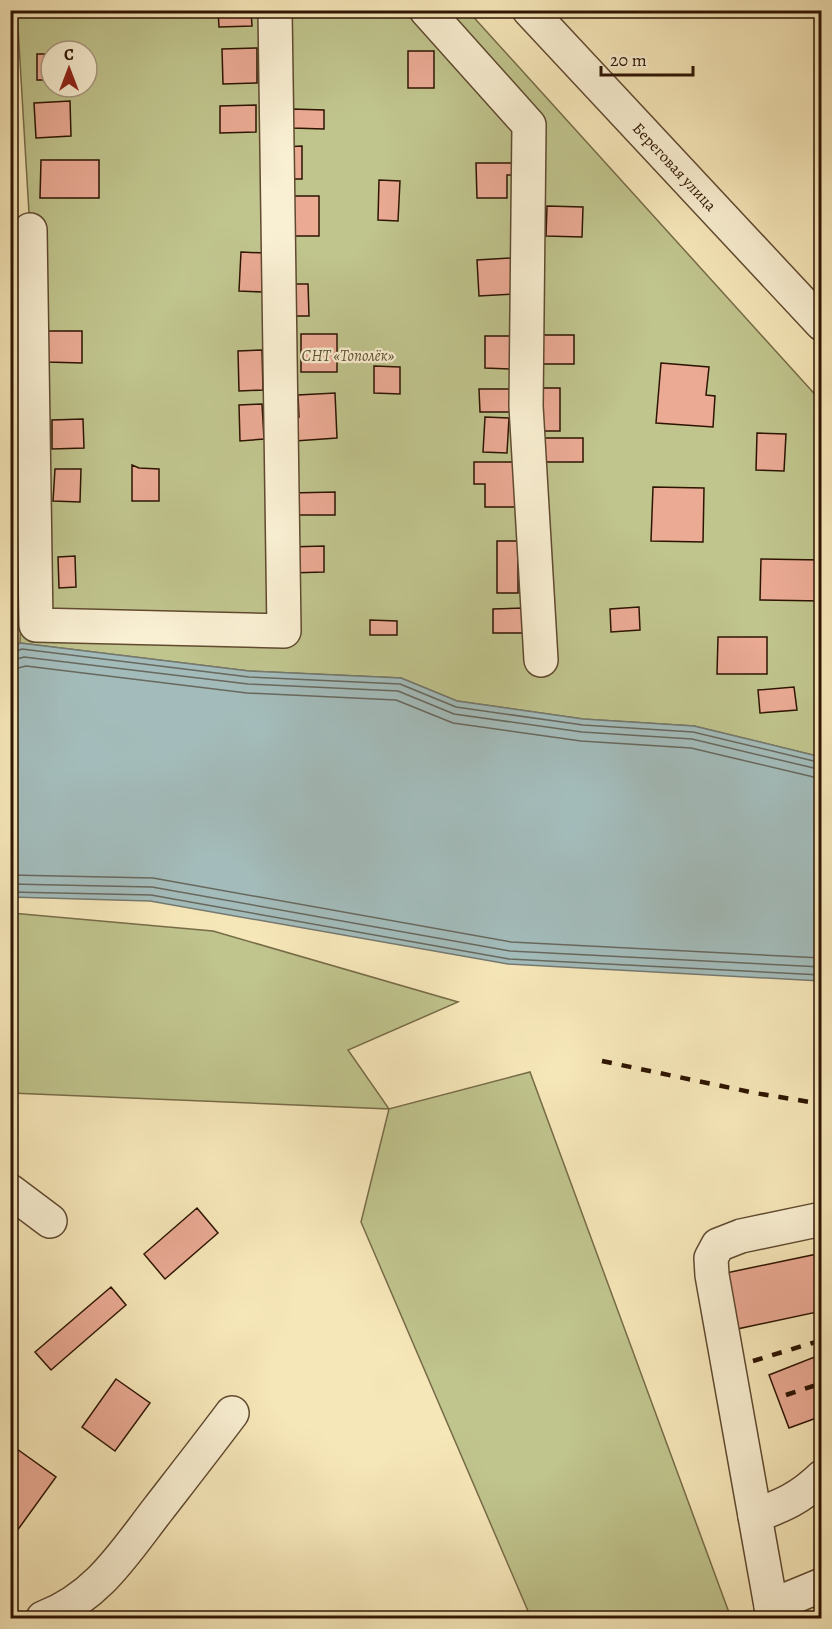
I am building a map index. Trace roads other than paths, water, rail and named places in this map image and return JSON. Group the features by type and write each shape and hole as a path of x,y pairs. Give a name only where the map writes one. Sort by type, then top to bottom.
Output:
{"street":[{"path":"30,230 36,625 284,631 275,10"},
{"path":"426,10 529,125 526,406 541,660"},
{"name":"Береговая улица","path":"529,10 822,324"},
{"path":"10,1191 50,1221"},
{"path":"822,1219 741,1236 718,1245 711,1258 714,1286 773,1612 822,1585"},
{"path":"43,1618 56,1614 78,1600 105,1577 232,1413"},
{"path":"755,1516 787,1503 806,1492 822,1477"},
{"path":"90,1618 105,1577"}],"water":[{"path":"20,643 249,671 401,678 457,701 583,719 694,726 821,757 821,981 508,964 150,901 11,897 10,649"}],"railway":[{"path":"602,1061 755,1093 822,1104"},
{"path":"753,1361 822,1340"},
{"path":"786,1395 822,1383"}],"park label":[{"name":"СНТ «Тополёк»","path":"348,355"}]}
